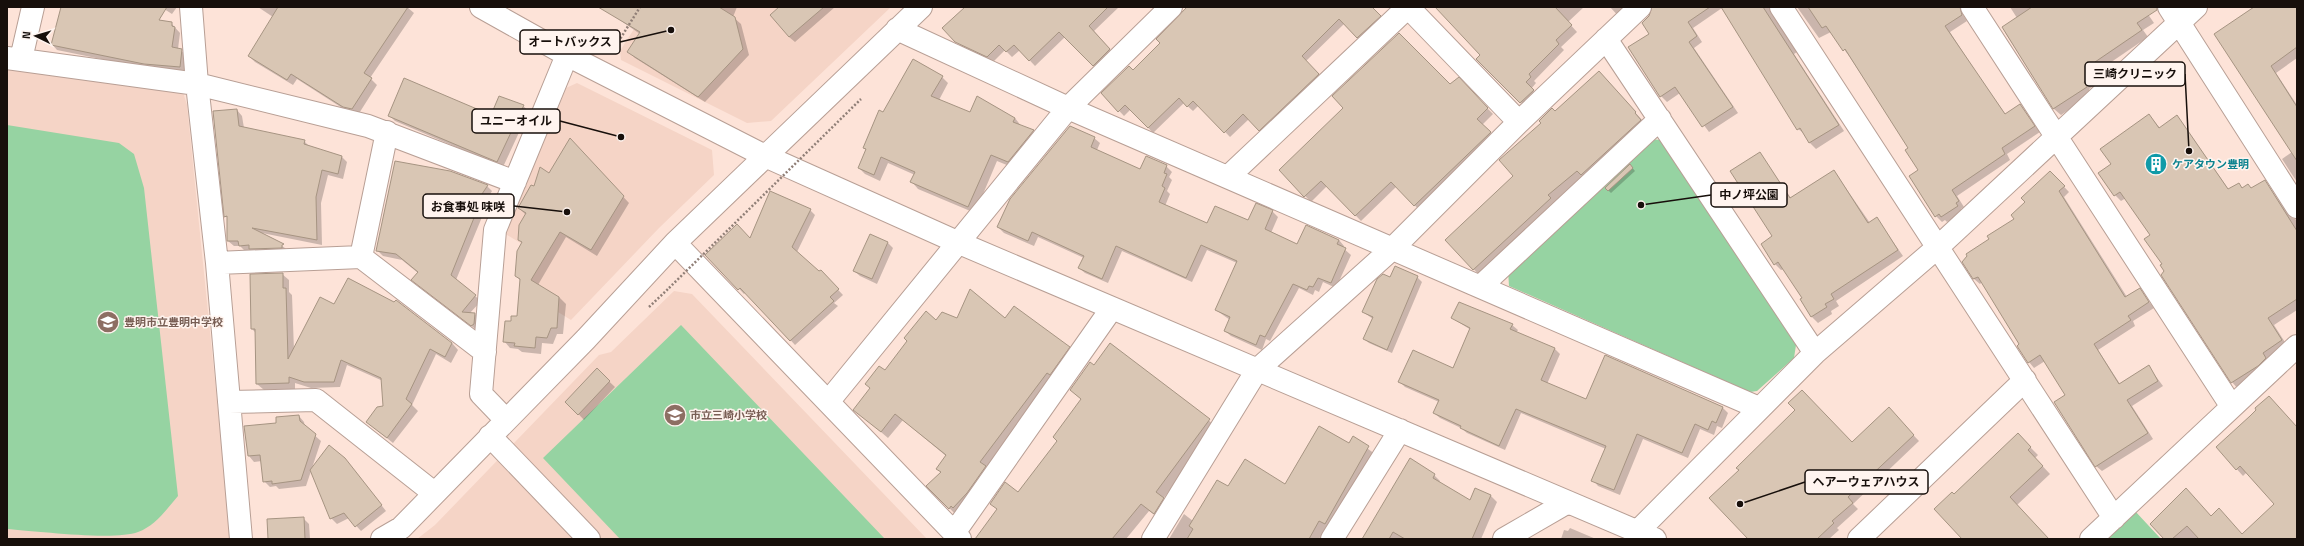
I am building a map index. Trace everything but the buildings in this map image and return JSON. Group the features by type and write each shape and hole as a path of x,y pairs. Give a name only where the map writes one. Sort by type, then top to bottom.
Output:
{"street":[{"path":"33,7 14,58 197,84 387,132 515,182"},
{"path":"191,7 197,84 217,263 242,539"},
{"path":"481,7 567,55 765,156 957,242 1400,430 1644,536 1759,408 1815,353 1938,247 2056,137 2174,15 2196,7"},
{"path":"382,539 401,528 586,338 675,243 921,7"},
{"path":"828,402 957,242 1068,108 1171,7"},
{"path":"1228,176 1408,7 1519,122"},
{"path":"1153,539 1257,370 1393,248 1519,122 1640,7"},
{"path":"1781,7 2114,518"},
{"path":"1972,7 2232,407"},
{"path":"2174,15 2297,207"},
{"path":"897,29 1068,108 1228,176 1759,408"},
{"path":"1606,38 1815,353"},
{"path":"506,420 481,394 495,230 567,55"},
{"path":"1481,286 1660,118"},
{"path":"361,257 387,132"},
{"path":"675,243 957,536 1112,308"},
{"path":"217,263 361,257 485,352"},
{"path":"2091,539 2297,346"},
{"path":"1859,539 2025,380"},
{"path":"229,402 316,400 434,493"},
{"path":"1332,539 1400,430"},
{"path":"490,436 589,539"},
{"path":"1504,539 1568,502"}],"path":[{"path":"609,58 640,7"},
{"path":"669,288 861,99"}],"shaded area":[{"path":"648,7 891,7 771,121 747,123 621,60 620,51"},
{"name":"豊明市立豊明中学校","path":"7,69 183,92 187,105 231,539 7,539"},
{"path":"577,83 712,150 714,175 659,228 571,320 522,290 542,256 504,233 566,88"},
{"name":"市立三崎小学校","path":"674,291 692,294 927,539 417,539 435,525 599,355 611,352"}],"green space":[{"name":"豊明市立豊明中学校","path":"7,125 119,143 134,154 144,188 178,496 155,522 138,532 127,535 94,536 7,529"},
{"path":"1648,139 1662,140 1796,345 1794,358 1757,391 1750,392 1509,286 1508,270"},
{"path":"681,325 885,539 620,539 543,458"},
{"path":"2135,511 2161,539 2105,539"}],"place":[{"name":"オートバックス","path":"671,30"},
{"name":"ユニーオイル","path":"621,137"},
{"name":"三崎クリニック","path":"2189,151"},
{"name":"ケアタウン豊明","path":"2156,164"},
{"name":"中ノ坪公園","path":"1641,205"},
{"name":"お食事処 味咲","path":"567,212"},
{"name":"豊明市立豊明中学校","path":"108,322"},
{"name":"市立三崎小学校","path":"675,415"},
{"name":"ヘアーウェアハウス","path":"1740,504"}]}
